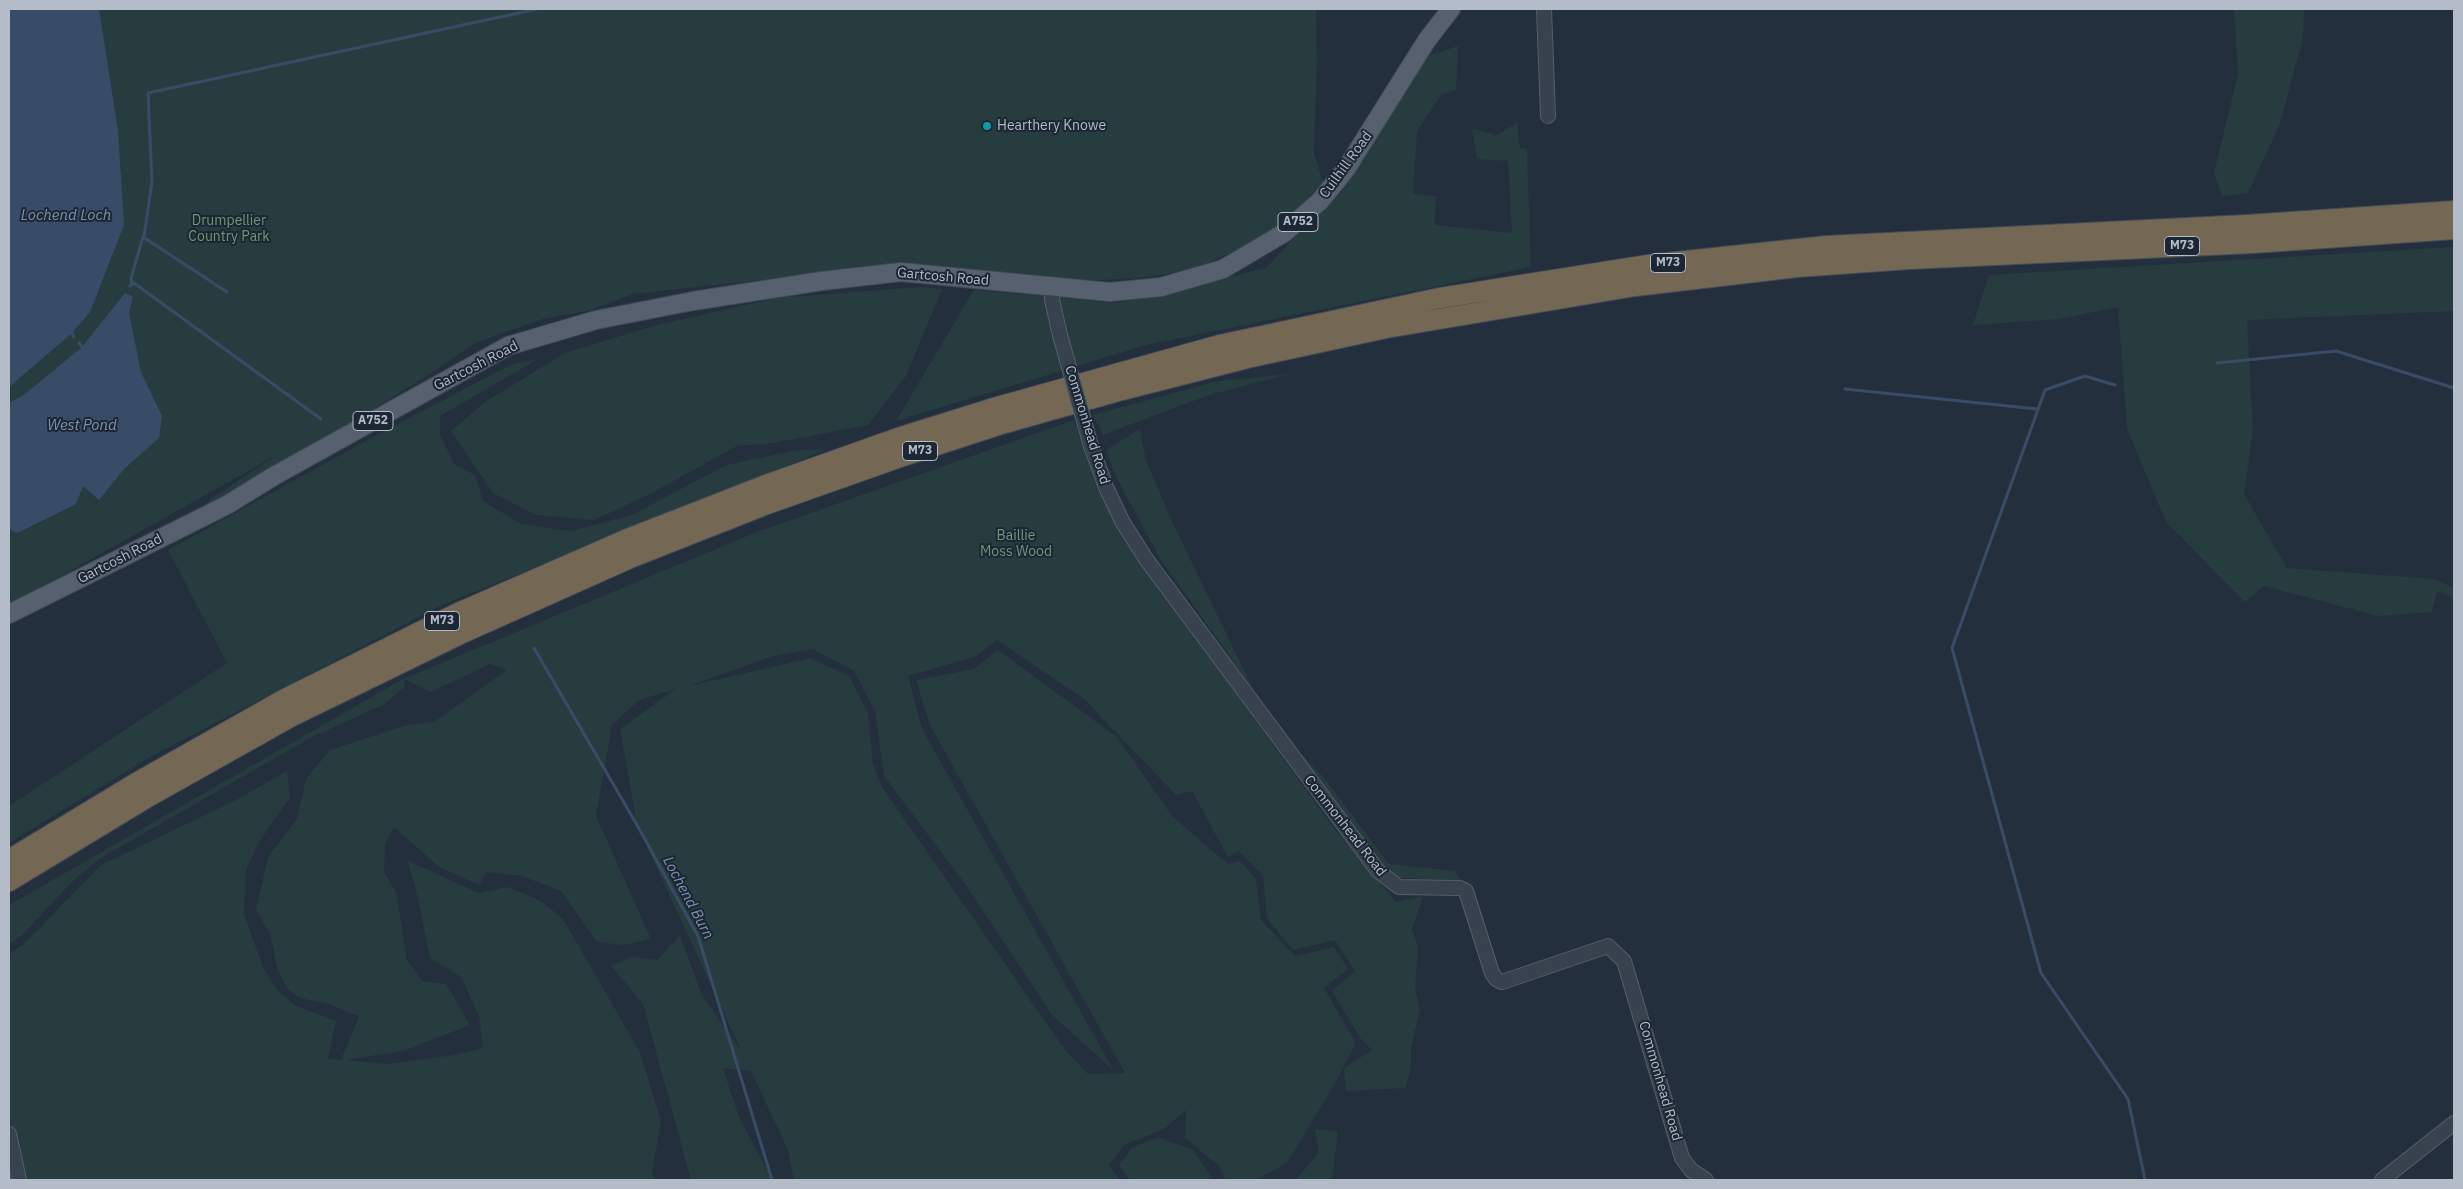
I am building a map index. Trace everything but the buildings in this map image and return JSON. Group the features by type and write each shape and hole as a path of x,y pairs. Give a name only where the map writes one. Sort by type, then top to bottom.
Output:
{"highway":[{"name":"M73","path":"9,860 138,782 285,699 456,614 630,538 766,485 901,437 994,408 1183,355 1324,322 1440,298 1648,265 1836,246 2246,225 2454,210"},
{"name":"M73","path":"9,881 146,798 292,716 460,634 603,570 767,504 903,456 998,425 1122,390 1247,358 1386,328 1635,286 1797,267 1909,259 2254,243 2454,229"}],"main road":[{"name":"Cuilhill Road","path":"1052,288 1110,292 1144,290 1178,284 1223,269 1284,234 1320,202 1346,169 1427,40 1450,9"},
{"name":"Gartcosh Road","path":"9,614 227,505 508,346 596,320 693,301 822,281 891,273 901,272 1052,288"}],"street":[{"path":"1544,9 1548,116"},
{"name":"Commonhead Road","path":"1052,288 1052,300 1060,335 1092,446 1106,487 1122,521 1146,559 1378,872 1398,888 1460,888 1466,891 1492,973 1496,979 1502,982 1608,946 1624,961 1682,1158 1691,1170 1706,1180"},
{"path":"2382,1180 2454,1123"},
{"path":"9,1134 19,1180"}],"green space":[{"name":"Drumpellier Country Park","path":"9,9 1316,9 1317,61 1314,153 1323,182 1293,214 1261,238 1194,270 1138,278 1083,281 872,268 633,294 591,310 543,319 475,343 430,374 214,506 209,500 277,455 9,605"},
{"path":"2234,9 2304,9 2303,38 2280,124 2248,193 2222,196 2214,173 2238,74"},
{"path":"1458,46 1456,90 1441,95 1417,131 1413,194 1436,196 1435,225 1512,233 1508,161 1477,159 1472,129 1497,135 1517,123 1520,148 1527,149 1531,267 1146,345 896,421 974,290 1118,303 1266,268 1335,194 1425,57"},
{"path":"2454,247 2454,311 2247,320 2253,430 2244,494 2287,568 2434,579 2454,588 2454,598 2437,591 2432,612 2378,616 2264,586 2245,602 2166,522 2127,429 2118,307 2059,319 1973,325 1989,275"},
{"path":"920,287 942,289 906,376 868,425 773,443 737,446 650,494 594,520 536,515 493,493 451,431 485,402 565,353 653,326 776,298"},
{"path":"538,359 440,416 440,434 454,464 475,475 483,501 521,524 571,531 632,515 726,465 798,450 828,449 440,606 150,757 9,843 9,806 227,663 168,550 373,437 512,364"},
{"path":"1290,374 1209,395 1103,435 1093,415 1218,381"},
{"name":"Baillie Moss Wood","path":"1074,420 1107,507 1130,547 1332,826 1396,902 1423,896 1412,929 1418,947 1415,988 1420,1009 1411,1048 1411,1067 1406,1088 1346,1091 1344,1068 1372,1050 1361,1039 1332,991 1355,971 1335,940 1293,950 1267,918 1263,875 1239,851 1228,857 1192,791 1176,795 1084,699 997,640 977,656 908,676 922,729 1114,1071 1052,1015 965,884 884,776 875,711 854,671 812,649 773,656 689,686 811,658 849,676 868,713 873,765 882,787 1065,1050 1088,1074 1125,1073 930,725 916,680 974,669 998,650 1117,737 1172,816 1228,864 1240,861 1256,879 1261,920 1295,956 1334,947 1348,969 1324,988 1356,1043 1334,1085 1287,1163 1256,1180 1226,1180 1219,1166 1185,1138 1186,1110 1164,1129 1124,1145 1109,1165 1120,1180 794,1180 788,1150 751,1071 723,1068 739,1117 772,1180 691,1180 643,1004 611,966 631,957 657,960 680,935 702,996 741,1050 637,825 620,729 676,689 639,700 612,725 596,816 651,939 624,945 597,942 561,891 522,876 487,872 479,885 439,867 394,827 385,843 384,872 396,892 407,960 422,981 446,984 470,1025 406,1050 346,1060 388,1064 454,1055 483,1048 479,1016 461,977 430,958 415,885 407,860 478,893 508,887 541,901 563,919 640,1052 661,1121 652,1174 656,1180 26,1180 9,1117 9,954 24,944 101,865 236,800 287,771 290,797 259,842 246,870 244,914 263,967 275,987 294,1005 336,1021 328,1059 341,1060 359,1016 326,1003 299,998 287,988 278,971 270,934 256,910 268,857 297,819 306,779 330,750 407,725 434,722 507,670 490,664 431,692 404,679 405,686 385,704 312,737 99,859 74,880 22,935 9,944 9,905 403,679 757,532"},
{"path":"1140,429 1146,460 1170,517 1253,689 1161,560 1116,477 1106,450"},
{"path":"1261,700 1294,746 1324,778 1389,864 1455,871 1461,880 1401,878 1383,866 1323,787"},
{"path":"1315,1129 1338,1131 1332,1180 1292,1180 1296,1179 1319,1153"},
{"path":"1158,1137 1193,1150 1213,1180 1129,1180 1119,1165 1132,1148"}],"water":[{"name":"Lochend Loch","path":"9,9 99,9 118,131 124,225 90,312 72,333 9,387"},
{"name":"West Pond","path":"125,293 133,297 129,313 141,372 162,416 159,438 124,469 99,500 83,486 76,504 17,533 9,529 9,403 24,395 82,347"}],"waterway":[{"path":"144,237 152,181 148,93 537,9"},
{"path":"132,284 131,278 143,237 227,292"},
{"path":"130,286 134,283 321,419"},
{"path":"72,333 74,337"},
{"path":"79,343 82,347"},
{"path":"2217,363 2336,351 2454,388"},
{"path":"2115,385 2085,376 2045,390 1952,648 2041,973 2128,1099 2145,1180"},
{"path":"1845,389 2037,409"},
{"name":"Lochend Burn","path":"534,648 637,825 698,936 772,1180"}],"place":[{"name":"Hearthery Knowe","path":"987,126"}]}
